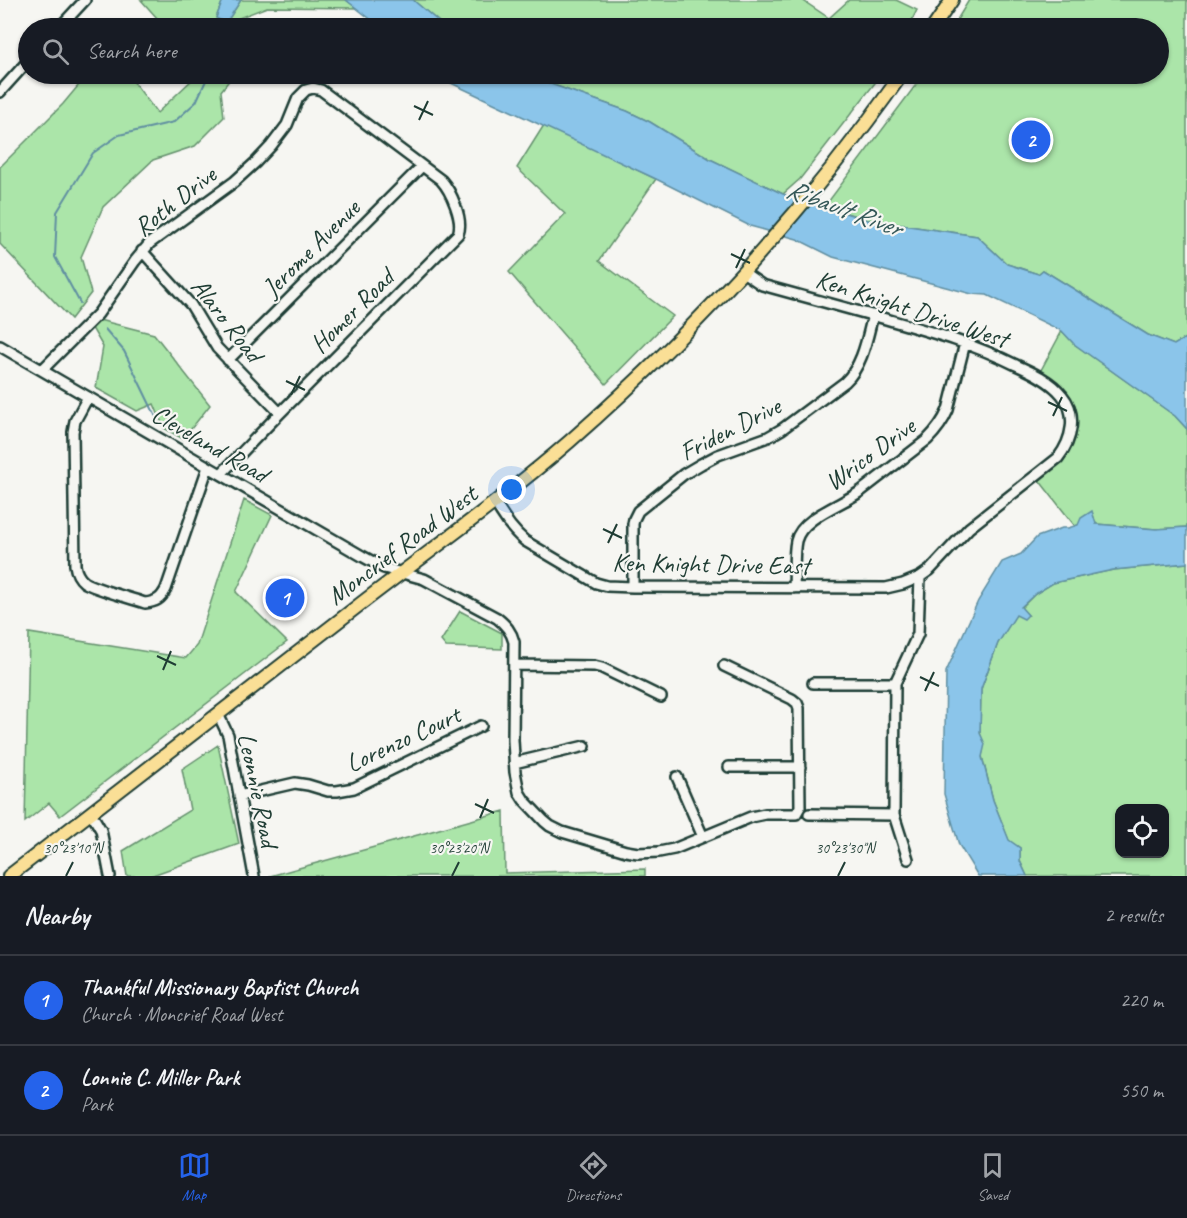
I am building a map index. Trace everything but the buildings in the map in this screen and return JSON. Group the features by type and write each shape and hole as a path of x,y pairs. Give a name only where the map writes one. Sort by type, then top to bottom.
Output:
{"main road":[{"path":"940,18 952,0"},
{"name":"Moncrief Road West","path":"10,876 495,502 568,443 688,330 743,273 842,155 895,84"}],"street":[{"path":"68,18 85,0"},
{"path":"0,92 18,72"},
{"name":"Roth Drive","path":"42,369 98,314 150,243 234,182 256,162 287,125 298,98 306,90 313,88 321,90 422,166"},
{"name":"Homer Road","path":"221,474 458,234 460,228 457,214 448,188 422,166"},
{"name":"Jerome Avenue","path":"228,360 422,166"},
{"name":"Alaro Road","path":"142,251 190,305 211,339 228,360 280,413"},
{"name":"Ken Knight Drive West","path":"743,273 762,285 873,315 965,343 993,354 1023,368 1055,388 1065,400 1071,419 1071,430 1069,440 1058,458 969,528 930,570 920,577"},
{"name":"Friden Drive","path":"633,587 633,524 638,511 684,474 701,464 783,429 845,382 860,361 873,315"},
{"name":"Wrico Drive","path":"795,588 795,544 800,530 810,520 856,495 934,434 948,410 965,343"},
{"name":"Cleveland Road","path":"0,346 384,568 424,579 497,618 511,632 514,642 513,740 519,792 544,821 562,832 626,851 638,853 667,851 751,817 798,812 800,767"},
{"path":"88,397 75,421 73,432 75,565 79,577 88,585 145,603 159,599 166,589 208,467"},
{"name":"Ken Knight Drive East","path":"495,502 502,516 518,535 596,583 607,586 886,588 920,577"},
{"path":"908,859 894,815 895,683 918,634 920,577"},
{"path":"515,665 594,666 661,697"},
{"path":"724,666 792,699 797,704 800,713 800,767 729,767"},
{"path":"813,682 895,683"},
{"name":"Leonnie Road","path":"218,714 228,735 254,876"},
{"name":"Lorenzo Court","path":"239,796 295,783 308,784 328,791 354,788 481,726"},
{"path":"514,763 585,746"},
{"path":"677,777 703,837"},
{"path":"91,813 101,830 110,876"},
{"path":"809,814 894,815"}],"green space":[{"path":"141,0 223,0 216,18 157,18"},
{"path":"241,0 346,0 357,8 267,7 239,18 229,18"},
{"path":"413,0 802,0 829,18 434,18"},
{"path":"849,0 896,0 917,10 913,18 829,18"},
{"path":"969,0 1187,0 1187,337 1174,345 1148,335 1043,270 1038,274 1007,264 977,236 868,220 825,206 916,84 1169,84 1169,18 958,18"},
{"path":"80,84 135,84 157,113 188,84 226,84 221,91 224,117 195,146 153,160 103,207 81,257 91,293 71,319 0,244 0,167 63,104"},
{"path":"550,84 874,84 800,179 783,194 710,159 650,122 627,111"},
{"path":"544,125 656,179 599,261 673,316 606,384 509,272 565,214 517,168"},
{"path":"99,320 154,334 210,405 183,439 164,428 154,404 137,411 96,388 103,347 92,328"},
{"path":"1062,331 1074,344 1175,416 1187,429 1187,527 1156,529 1096,524 1092,512 1075,526 1039,480 1064,458 1075,433 1075,414 1068,396 1058,384 1040,372"},
{"path":"244,500 272,515 236,592 287,642 60,816 49,803 25,822 29,633 186,658 197,645"},
{"path":"1187,563 1187,876 1027,876 1020,861 1020,848 1009,841 993,800 982,756 984,744 980,733 981,689 998,643 1016,614 1028,615 1021,608 1035,594 1053,583 1113,570"},
{"path":"460,611 502,633 502,649 446,647 441,641"},
{"path":"218,745 239,844 150,876 127,876 123,851 190,810 182,769"},
{"path":"504,811 505,873 645,869 645,876 270,876"}],"water":[{"path":"223,0 241,0 229,18 216,18"},
{"path":"346,0 413,0 434,18 369,18"},
{"name":"Ribault River","path":"453,84 550,84 627,111 650,122 710,159 783,194 868,220 977,236 1007,264 1038,274 1043,270 1148,335 1174,345 1187,337 1187,429 1175,416 1074,344 1062,331 987,295 972,294 833,257 797,239 750,226 656,179"},
{"path":"1092,511 1096,524 1156,529 1187,527 1187,563 1113,570 1053,583 1035,594 1021,607 1028,615 1024,619 1016,615 998,643 981,689 980,733 985,744 982,757 993,800 1009,840 1020,848 1020,861 1027,876 978,876 959,845 944,794 946,672 978,601 1002,562 1021,554 1037,537 1078,525 1081,518"}],"waterway":[{"path":"80,303 55,257 57,212 93,153 119,135 174,122 196,102 204,84"},
{"path":"105,329 124,351 158,421"}],"place":[{"name":"Lonnie C. Miller Park","path":"1031,140"},
{"name":"Thankful Missionary Baptist Church","path":"285,598"}]}
